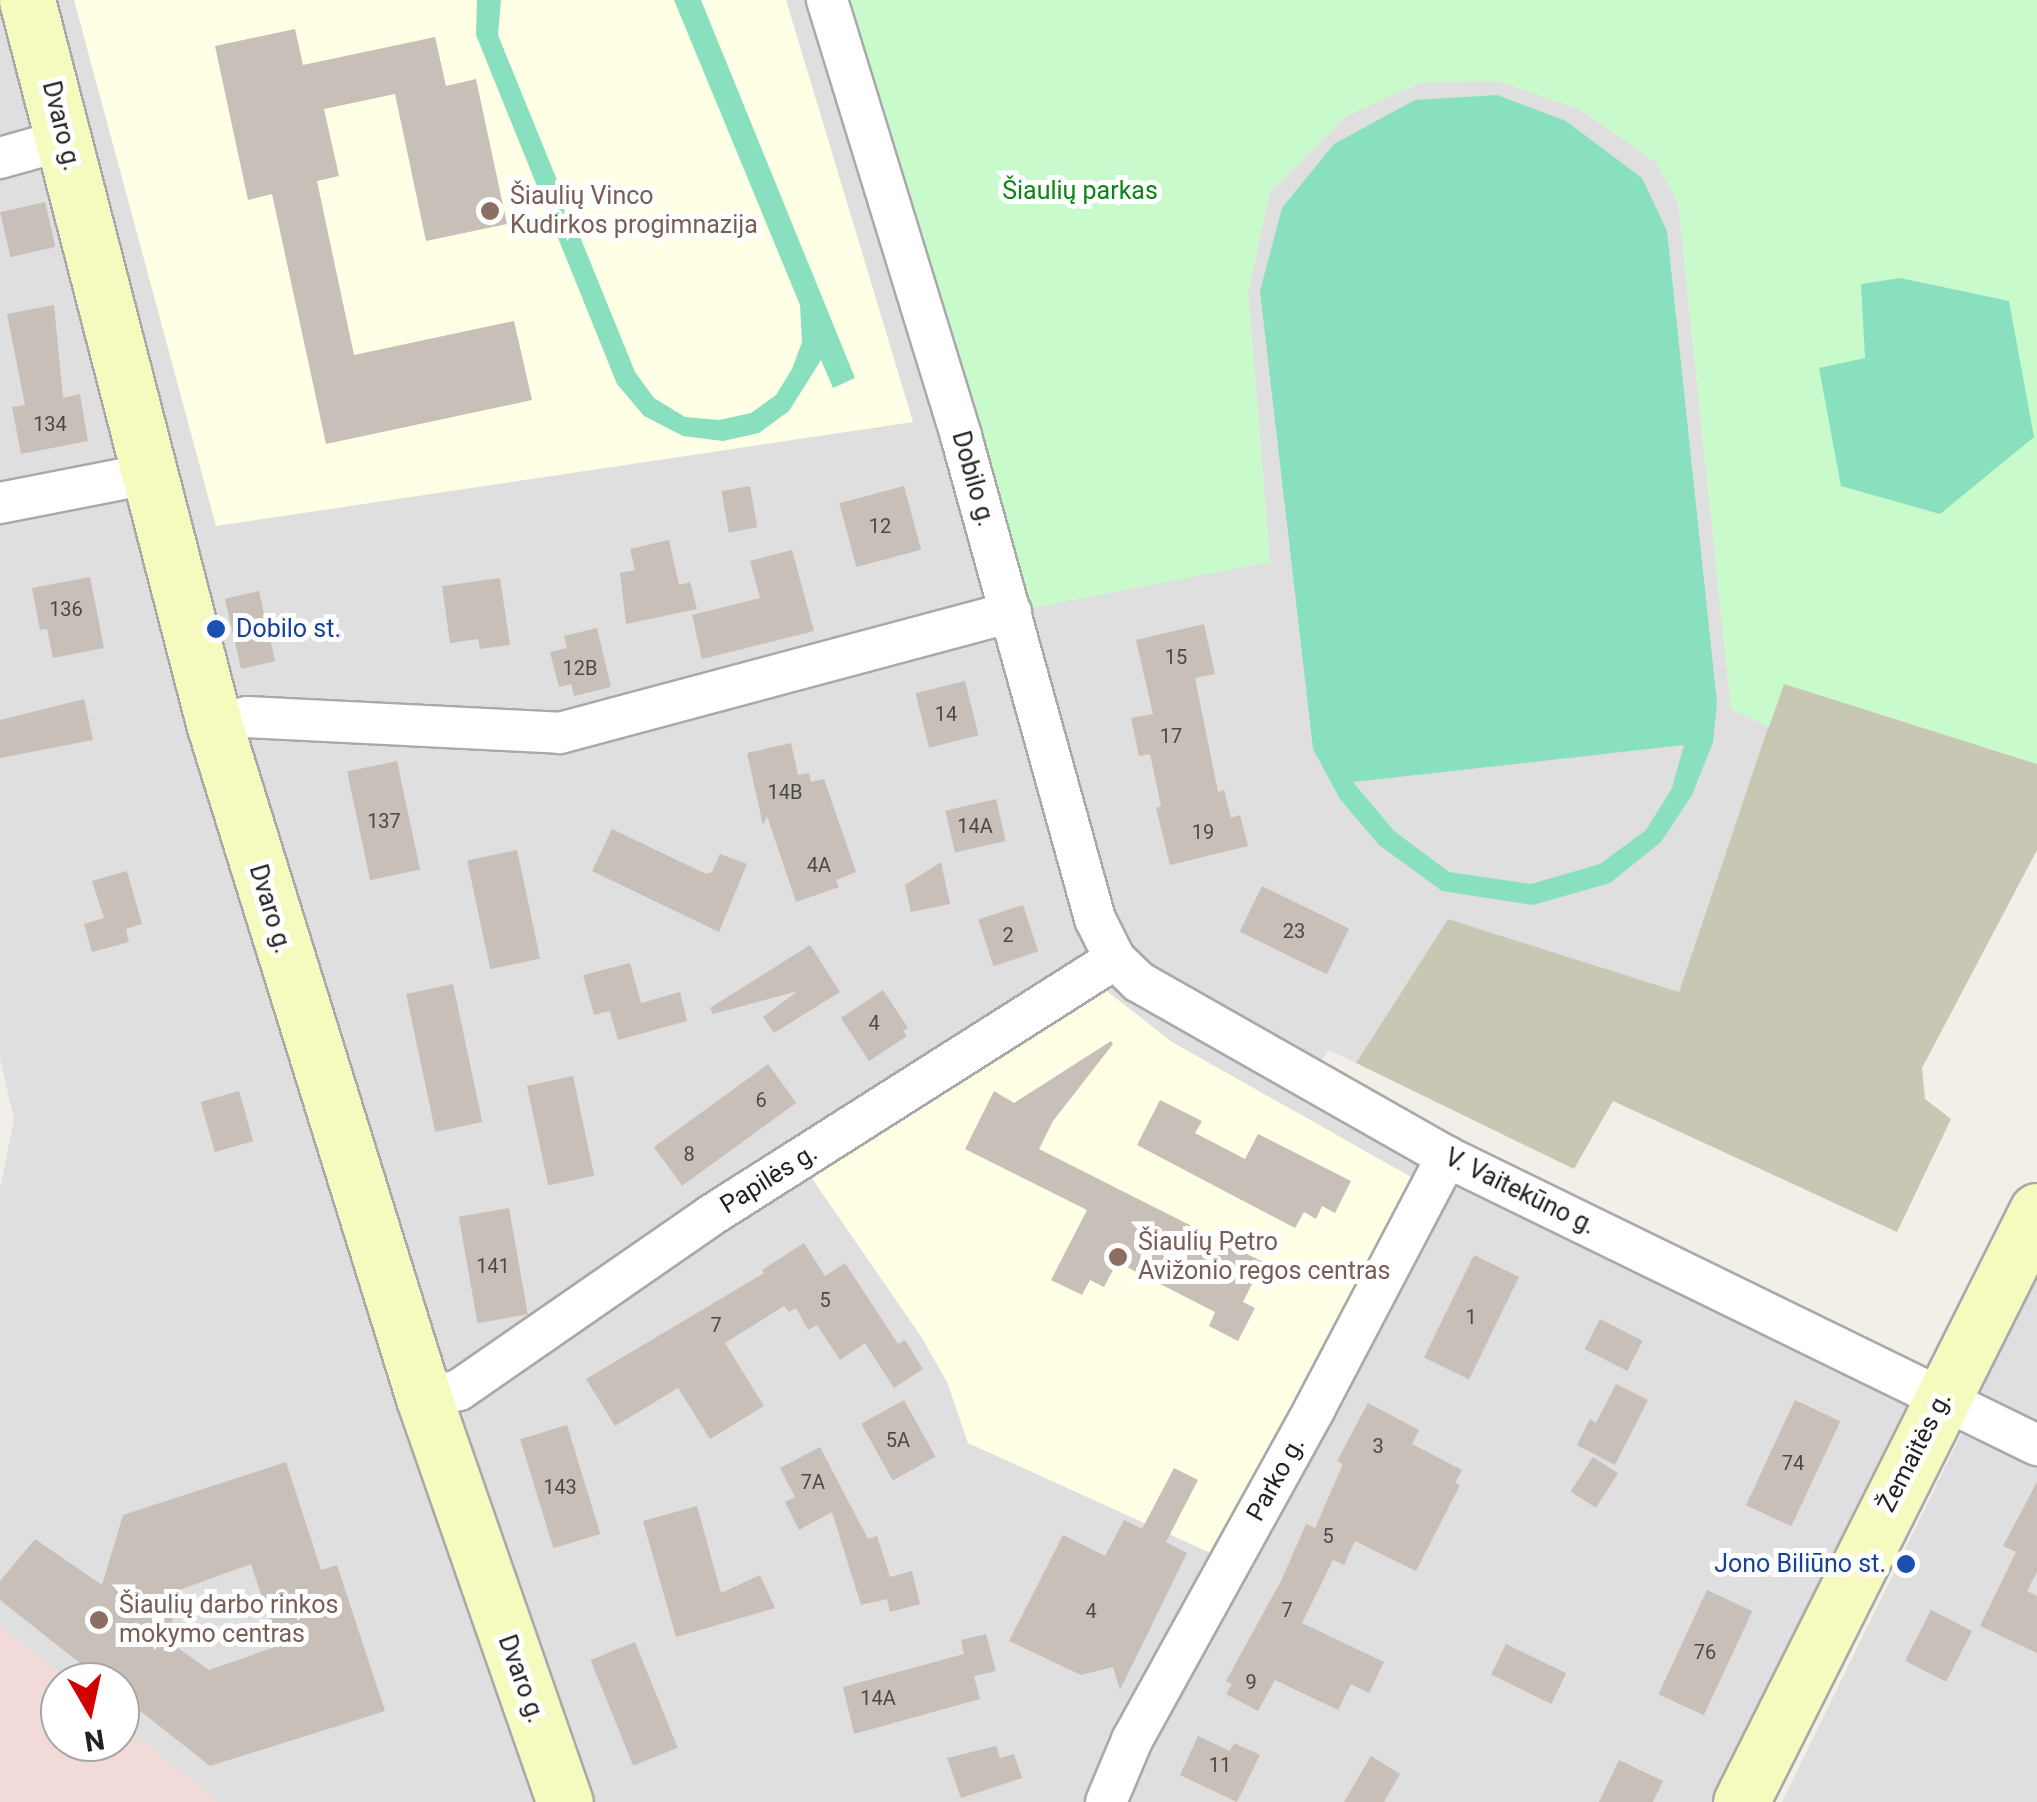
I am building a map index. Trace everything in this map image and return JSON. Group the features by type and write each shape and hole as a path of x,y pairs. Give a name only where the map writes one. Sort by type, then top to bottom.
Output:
{"main road":[{"name":"Dvaro g.","path":"27,0 214,723 424,1398 565,1802"},
{"name":"Žemaitės g.","path":"1741,1802 2037,1211"}],"street":[{"name":"Dobilo g.","path":"827,0 1011,612 1095,919 1114,959"},
{"path":"0,158 64,140"},
{"path":"0,503 148,474"},
{"path":"214,723 247,717 560,732 1011,612"},
{"name":"V. Vaitekūno g.","path":"1114,959 1140,982 1447,1157 2037,1445"},
{"name":"Papilės g.","path":"424,1398 459,1390 710,1216 1114,959"},
{"name":"Parko g.","path":"1106,1802 1132,1740 1315,1408 1447,1157"}],"shaded area":[{"path":"0,0 7,0 542,1802 218,1802 140,1739 140,1662 45,1662 0,1626 0,1189 14,1119 0,1059"},
{"path":"27,0 827,0 1270,562 1248,292 1270,192 1346,116 1423,82 1498,81 1579,109 1656,162 1678,202 1731,709 1769,727 1679,992 1448,919 1356,1063 1329,1050 1305,1080 1942,1397 2037,1211 2037,1802 1782,1802 1972,1412 1943,1398 1741,1802 565,1802 497,1614"},
{"name":"Šiaulių Vinco Kudirkos progimnazija","path":"74,0 786,0 913,422 216,526"},
{"path":"1783,683 2037,764 2037,850 1922,1068 1925,1099 1951,1119 1897,1232 1613,1101 1574,1169 1356,1063 1448,919 1679,992"},
{"name":"Šiaulių Petro Avižonio regos centras","path":"1103,988 1172,1042 1411,1177 1215,1555 968,1443 947,1382 922,1338 811,1177"},
{"path":"0,1626 45,1662 40,1662 40,1762 140,1762 140,1739 218,1802 0,1802"}],"green space":[{"path":"477,0 501,0 498,35 635,372 654,398 685,417 719,420 751,413 776,395 802,342 800,305 674,0 701,0 855,378 833,388 821,360 789,411 759,433 723,441 683,436 644,416 617,384 476,35"},
{"name":"Šiaulių parkas","path":"827,0 2037,0 2037,764 1784,684 1769,727 1731,709 1678,202 1656,162 1579,109 1498,81 1423,82 1346,116 1270,192 1248,292 1270,562 1011,612"},
{"path":"1497,95 1566,121 1642,178 1667,231 1717,703 1713,742 1692,795 1661,842 1610,883 1533,905 1442,891 1379,845 1340,799 1313,749 1260,291 1282,208 1334,144 1415,100","holes":["1684,745 1672,788 1646,830 1600,864 1531,884 1449,872 1394,831 1353,782"]},
{"path":"1900,278 2009,301 2034,437 1940,514 1841,486 1819,368 1865,358 1861,284"}],"building":[{"path":"295,29 303,65 435,37 446,86 476,79 507,224 426,241 395,94 324,109 339,176 317,181 354,355 514,321 532,400 326,444 272,194 248,200 215,46"},
{"path":"45,202 55,247 11,257 0,212"},
{"path":"54,305 63,398 80,394 88,441 21,454 12,407 25,405 7,314"},
{"path":"750,486 757,527 729,532 721,491"},
{"path":"904,486 921,550 856,567 839,503"},
{"path":"669,540 679,585 690,582 697,609 626,624 620,573 635,570 630,549"},
{"path":"792,550 814,631 702,659 692,615 760,598 750,561"},
{"path":"90,577 104,648 53,658 47,629 40,630 32,588"},
{"path":"500,578 510,645 480,649 478,639 450,643 442,586"},
{"path":"259,591 275,661 241,669 225,599"},
{"path":"1204,624 1215,674 1195,678 1218,792 1224,790 1231,818 1240,815 1248,846 1170,865 1156,808 1161,806 1150,754 1139,756 1131,718 1153,714 1136,640"},
{"path":"597,628 611,687 574,696 571,684 559,687 550,652 567,648 564,636"},
{"path":"965,681 979,735 929,748 916,693"},
{"path":"84,699 93,740 0,758 0,720"},
{"path":"791,743 798,775 809,773 811,782 824,779 856,872 836,880 839,887 796,902 767,816 763,825 747,753"},
{"path":"397,761 420,870 370,880 347,772"},
{"path":"996,799 1006,841 955,853 945,811"},
{"path":"612,829 706,874 712,872 720,854 747,864 719,932 592,871"},
{"path":"517,850 540,959 490,969 467,861"},
{"path":"941,862 950,904 911,912 905,885"},
{"path":"127,871 142,924 126,929 129,942 92,952 84,924 104,918 92,881"},
{"path":"1262,886 1349,929 1327,974 1240,932"},
{"path":"1023,905 1038,952 993,966 978,920"},
{"path":"810,945 840,992 774,1033 763,1017 798,991 713,1014 710,1008"},
{"path":"630,963 641,1003 680,992 687,1021 618,1040 610,1011 594,1015 583,975"},
{"path":"453,984 482,1122 435,1132 406,994"},
{"path":"883,990 908,1028 903,1031 907,1036 869,1061 841,1018"},
{"path":"1111,1041 1113,1044 1053,1121 1039,1149 1263,1262 1243,1302 1255,1308 1238,1341 1209,1326 1215,1312 1117,1262 1104,1287 1090,1280 1082,1295 1051,1280 1087,1210 965,1149 994,1091 1014,1103"},
{"path":"768,1064 796,1103 682,1186 654,1147"},
{"path":"573,1076 594,1176 548,1186 527,1086"},
{"path":"239,1091 253,1141 215,1152 201,1102"},
{"path":"1160,1100 1202,1121 1195,1133 1245,1159 1258,1134 1351,1181 1335,1213 1322,1206 1316,1219 1304,1212 1295,1228 1137,1145"},
{"path":"509,1208 528,1314 478,1323 459,1217"},
{"path":"804,1243 825,1276 845,1263 898,1344 905,1340 923,1369 894,1388 865,1343 840,1360 817,1325 808,1330 796,1308 789,1312 784,1306 725,1343 764,1406 710,1439 678,1388 615,1426 586,1379 764,1273 762,1270"},
{"path":"1474,1255 1519,1277 1469,1379 1424,1357"},
{"path":"1600,1319 1643,1341 1627,1371 1585,1349"},
{"path":"1616,1384 1648,1400 1615,1465 1577,1445 1590,1419 1596,1423"},
{"path":"904,1400 936,1457 893,1481 861,1424"},
{"path":"1795,1400 1840,1421 1791,1526 1746,1505"},
{"path":"1368,1403 1419,1430 1412,1444 1462,1470 1455,1483 1460,1485 1416,1571 1355,1541 1344,1565 1333,1560 1302,1623 1384,1662 1369,1693 1351,1684 1338,1710 1275,1680 1258,1711 1226,1694 1232,1684 1226,1681 1281,1581 1306,1524 1315,1528 1343,1464 1337,1461"},
{"path":"567,1425 600,1534 553,1548 520,1439"},
{"path":"820,1447 868,1539 877,1536 890,1577 912,1571 920,1604 890,1612 887,1599 861,1605 832,1512 799,1530 785,1502 795,1497 780,1468"},
{"path":"1593,1457 1618,1473 1596,1508 1571,1491"},
{"name":"Šiaulių darbo rinkos mokymo centras","path":"286,1462 321,1570 337,1565 385,1711 210,1766 140,1711 140,1662 79,1662 0,1600 0,1581 35,1539 102,1585 123,1515","holes":["251,1564 278,1646 209,1670 168,1641 179,1590"]},
{"path":"1174,1468 1198,1480 1166,1542 1187,1553 1120,1690 1113,1667 1081,1675 1009,1641 1063,1535 1105,1556 1124,1520 1142,1529"},
{"path":"2037,1482 2037,1572 2027,1591 2037,1596 2037,1653 1980,1626 2016,1552 2003,1546"},
{"path":"697,1506 721,1593 760,1575 775,1608 676,1637 643,1521"},
{"path":"1707,1590 1752,1611 1704,1715 1658,1694"},
{"path":"1931,1610 1972,1631 1946,1682 1905,1661"},
{"path":"986,1634 996,1671 974,1676 980,1699 854,1734 843,1687 964,1654 961,1640"},
{"path":"635,1642 678,1748 633,1766 590,1660"},
{"path":"1506,1644 1566,1673 1551,1704 1491,1675"},
{"path":"1198,1736 1230,1751 1234,1743 1260,1755 1237,1802 1180,1775"},
{"path":"996,1746 1000,1758 1014,1754 1022,1778 961,1798 947,1758"},
{"path":"1371,1756 1400,1774 1384,1802 1344,1802"},
{"path":"1619,1760 1663,1781 1653,1802 1599,1802"}],"place":[{"name":"Šiaulių Vinco Kudirkos progimnazija","path":"490,211"},
{"name":"Dobilo st.","path":"216,629"},
{"name":"Šiaulių Petro Avižonio regos centras","path":"1118,1257"},
{"name":"Jono Biliūno st.","path":"1906,1564"},
{"name":"Šiaulių darbo rinkos mokymo centras","path":"99,1620"}]}
